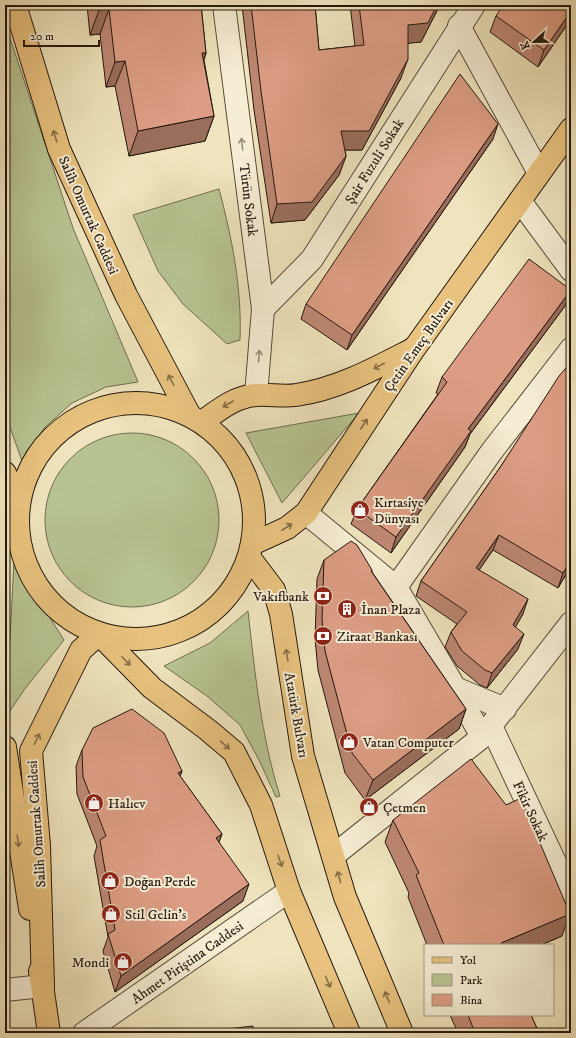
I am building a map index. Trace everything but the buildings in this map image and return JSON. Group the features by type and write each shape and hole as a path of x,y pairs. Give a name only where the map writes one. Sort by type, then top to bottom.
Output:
{"main road":[{"name":"Salih Omurtak Caddesi","path":"15,5 59,149 126,295 196,418"},
{"name":"Çetin Emeç Bulvarı","path":"250,550 287,528 306,513 414,349 571,129"},
{"path":"196,418 225,406 239,398 256,395 295,396 335,385 370,371 414,349"},
{"path":"5,473 18,504 18,539 25,564 38,588 54,607 75,623 98,634 129,639 160,637 190,627 215,609 236,585 250,550 254,516 250,489 235,457 223,440 196,418 160,404 129,402 99,407 71,420 47,441 30,466 18,504 5,534"},
{"name":"Atatürk Bulvarı","path":"250,550 274,590 281,614 303,756 345,897 402,1033"},
{"name":"Salih Omurtak Caddesi","path":"43,986 39,846 30,751 82,650 98,634"},
{"path":"98,634 152,688 208,730 234,752 261,805 289,891 349,1033"},
{"name":"Salih Omurtak Caddesi","path":"5,747 19,847 43,986 49,1033"}],"street":[{"name":"Türün Sokak","path":"224,5 263,309 256,395"},
{"name":"Şair Fuzuli Sokak","path":"263,309 312,260 459,26 474,5"},
{"path":"459,26 539,173"},
{"path":"520,201 571,270"},
{"path":"396,587 492,451 571,349"},
{"name":"Fikir Sokak","path":"306,513 396,587 456,688 487,732 571,896"},
{"path":"333,856 487,732 571,623"},
{"path":"456,688 505,709"},
{"name":"Ahmet Piriştina Caddesi","path":"84,1033 289,891"},
{"path":"5,990 43,986"}],"green space":[{"path":"5,23 73,228 138,382 106,387 72,403 45,427 22,461 5,413"},
{"path":"219,189 232,245 238,282 239,301 240,340 227,344 183,304 158,271 133,215"},
{"path":"359,413 282,503 246,433"},
{"path":"132,433 149,435 173,443 187,453 199,465 209,479 215,495 219,520 217,537 209,561 199,575 187,587 173,597 157,603 132,607 115,605 91,597 77,587 65,575 55,561 49,545 45,520 47,503 55,479 65,465 77,453 91,443 107,437"},
{"path":"14,561 64,640 24,690 6,717"},
{"path":"248,611 263,727 273,773 280,796 276,797 259,760 240,725 207,696 164,666 210,643"}],"place":[{"name":"Kırtasiye Dünyası","path":"360,510"},
{"name":"Vakıfbank","path":"323,596"},
{"name":"İnan Plaza","path":"347,609"},
{"name":"Ziraat Bankası","path":"323,636"},
{"name":"Vatan Computer","path":"349,742"},
{"name":"Halıev","path":"94,803"},
{"name":"Çetmen","path":"369,807"},
{"name":"Doğan Perde","path":"110,881"},
{"name":"Stil Gelin's","path":"111,914"},
{"name":"Mondi","path":"123,962"}]}
